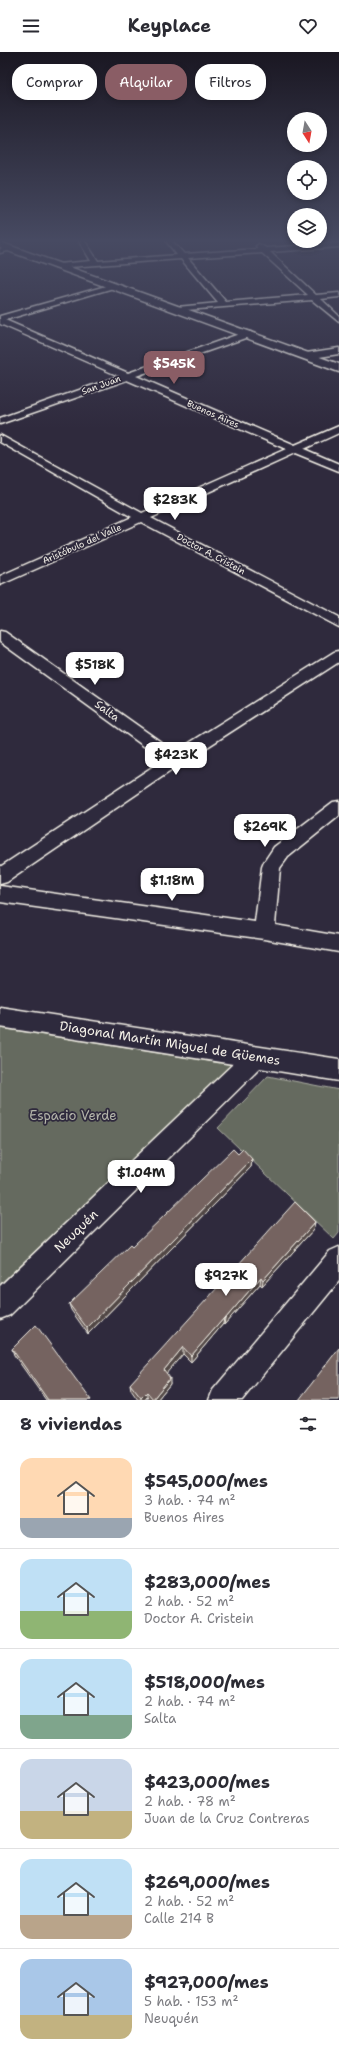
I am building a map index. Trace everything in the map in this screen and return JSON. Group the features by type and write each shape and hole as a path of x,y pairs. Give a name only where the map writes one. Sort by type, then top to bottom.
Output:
{"main road":[{"path":"163,304 339,368"}],"street":[{"path":"0,320 55,304"},
{"path":"177,309 224,304"},
{"path":"322,304 339,320"},
{"name":"Buenos Aires","path":"0,320 339,468"},
{"name":"San Juan","path":"0,421 248,334"},
{"path":"306,356 339,351"},
{"name":"Aristóbulo del Valle","path":"0,581 339,429"},
{"name":"Doctor A. Cristein","path":"0,438 141,517 339,622"},
{"name":"Salta","path":"0,635 174,760"},
{"path":"0,877 174,760 339,656"},
{"path":"264,931 271,867 281,852 339,807"},
{"path":"0,894 264,931 339,944"},
{"name":"Diagonal Martín Miguel de Güemes","path":"0,1017 339,1070"},
{"name":"Neuquén","path":"0,1305 256,1057"},
{"path":"223,1400 339,1260"}],"green space":[{"name":"Espacio Verde","path":"0,1028 234,1065 0,1284"},
{"path":"268,1076 339,1090 339,1233 334,1239 218,1128"}],"building":[{"path":"233,1149 238,1154 243,1149 252,1159 87,1328 69,1304 130,1245 132,1247"},
{"path":"295,1202 315,1222 263,1280 261,1277 191,1356 183,1347 164,1370 170,1378 153,1399 147,1392 141,1398 130,1384"},
{"path":"36,1325 91,1400 48,1400 12,1349"},
{"path":"339,1348 339,1400 299,1400"}]}
